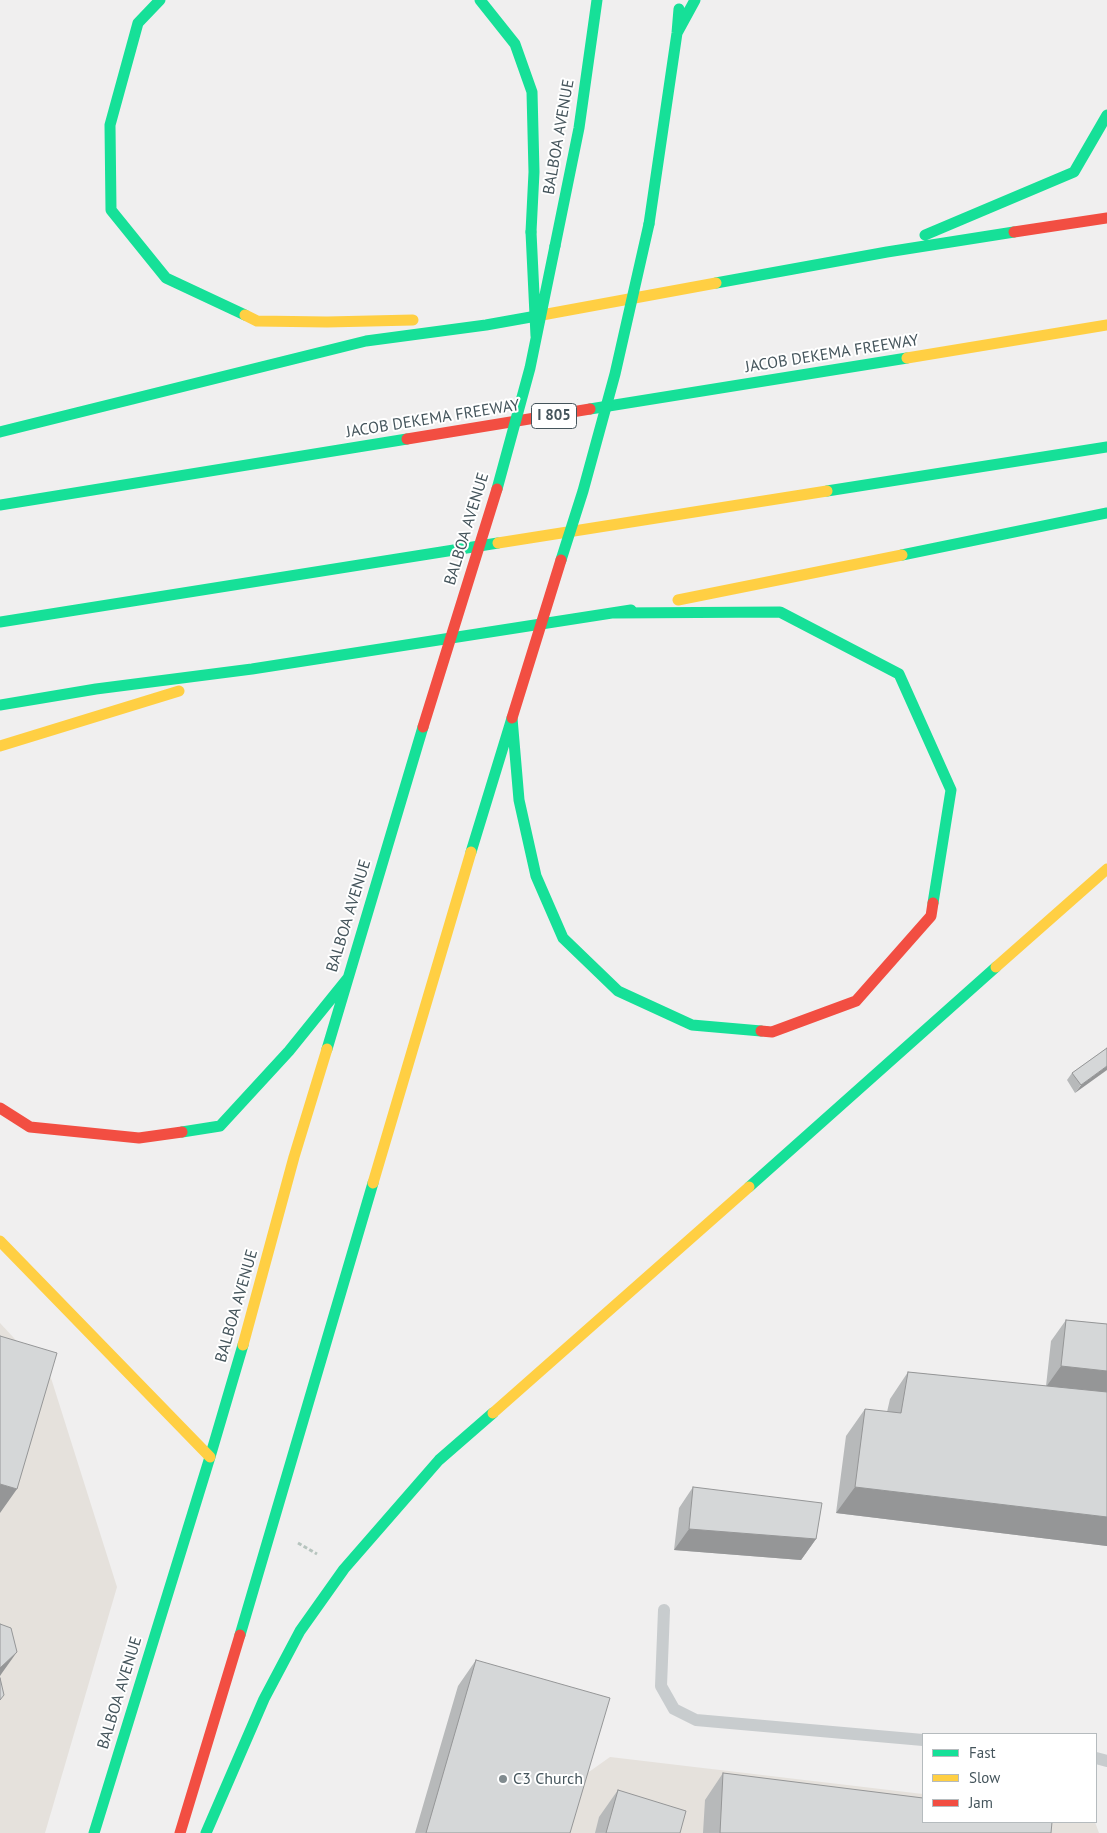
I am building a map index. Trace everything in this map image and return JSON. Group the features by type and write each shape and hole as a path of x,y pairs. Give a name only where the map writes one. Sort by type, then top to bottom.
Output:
{"main road":[{"path":"160,0 138,23 110,125 112,210 166,278 257,321 327,322 402,319 486,326"},
{"path":"480,0 515,44 532,92 534,172 531,232 536,336"},
{"name":"BALBOA AVENUE","path":"94,1833 210,1457 294,1157 498,485 530,368 555,246 579,128 597,0"},
{"path":"180,1833 272,1528 467,862 583,491 615,374 649,224 677,33 679,0"},
{"path":"677,33 695,0"},
{"path":"887,252 1074,172 1107,115"},
{"path":"0,432 366,341 486,326 887,252 1107,218"},
{"name":"JACOB DEKEMA FREEWAY","path":"0,505 1107,325"},
{"path":"0,622 1107,446"},
{"path":"0,705 96,689 252,669 614,614 1107,513"},
{"path":"512,718 519,800 536,876 563,938 618,991 692,1025 772,1032 856,1001 931,916 951,790 899,674 780,612 614,614"},
{"path":"0,746 252,669"},
{"path":"206,1833 264,1699 300,1631 344,1568 439,1460 1107,869"},
{"path":"0,1108 30,1127 138,1138 220,1126 289,1051 348,978"},
{"path":"0,1241 210,1457"}],"lane":[{"path":"664,1610 661,1686 674,1709 696,1720 922,1740"}],"path":[{"path":"272,1528 344,1568"}],"shaded area":[{"path":"0,1323 51,1378 117,1587 45,1833 0,1833"},
{"path":"610,1757 922,1794 922,1823 1095,1823 1099,1833 569,1833 586,1774"}],"building":[{"path":"1107,1048 1107,1066 1081,1085 1072,1073"},
{"path":"1066,1320 1107,1324 1107,1371 1061,1366"},
{"path":"0,1336 57,1353 17,1489 0,1484"},
{"path":"908,1372 1107,1392 1107,1517 855,1487 865,1409 901,1413"},
{"path":"693,1487 822,1503 816,1539 689,1529"},
{"path":"0,1624 11,1628 17,1652 0,1668"},
{"name":"C3 Church","path":"476,1660 610,1698 570,1833 426,1833"},
{"path":"0,1678 4,1695 0,1700"},
{"path":"723,1773 922,1798 922,1823 1052,1823 1051,1833 720,1833"},
{"path":"618,1790 686,1811 680,1833 606,1833"}],"traffic: fast":[{"path":"160,0 138,23 110,125 111,210 166,278 245,315"},
{"path":"480,0 515,44 532,92 534,172 531,232"},
{"path":"555,246 579,128 597,0"},
{"path":"677,33 695,0"},
{"path":"649,224 679,9"},
{"path":"925,235 1074,172 1107,115"},
{"path":"561,560 583,491 615,374 649,224"},
{"path":"531,232 536,336"},
{"path":"716,283 887,252 1014,232"},
{"path":"497,489 530,368 555,246"},
{"path":"0,432 366,341 486,325 542,315"},
{"path":"590,409 907,358"},
{"path":"0,505 407,439"},
{"path":"827,491 1107,447"},
{"path":"902,555 1107,513"},
{"path":"0,622 498,543"},
{"path":"0,705 96,689 252,669 631,610"},
{"path":"614,613 780,612 899,674 951,790 933,903"},
{"path":"471,852 512,718"},
{"path":"512,718 519,800 536,876 563,938 618,991 692,1025 761,1031"},
{"path":"327,1049 423,727"},
{"path":"749,1187 996,967"},
{"path":"182,1132 220,1126 289,1051 348,978"},
{"path":"240,1635 373,1183"},
{"path":"94,1833 243,1345"},
{"path":"206,1833 264,1699 300,1631 344,1569 439,1460 493,1413"}],"traffic: slow":[{"path":"542,315 716,283"},
{"path":"245,315 257,321 413,320"},
{"path":"907,358 1107,325"},
{"path":"498,543 827,491"},
{"path":"678,600 902,555"},
{"path":"0,746 179,691"},
{"path":"373,1183 471,852"},
{"path":"996,967 1107,869"},
{"path":"243,1345 294,1157 327,1049"},
{"path":"493,1413 749,1187"},
{"path":"0,1241 210,1457"}],"traffic: jam":[{"path":"1014,232 1107,218"},
{"path":"407,439 590,409"},
{"path":"423,727 497,489"},
{"path":"512,718 561,560"},
{"path":"761,1031 772,1032 856,1001 931,916 933,903"},
{"path":"0,1108 30,1127 139,1138 182,1132"},
{"path":"180,1833 240,1635"}],"place":[{"name":"C3 Church","path":"503,1779"}]}
